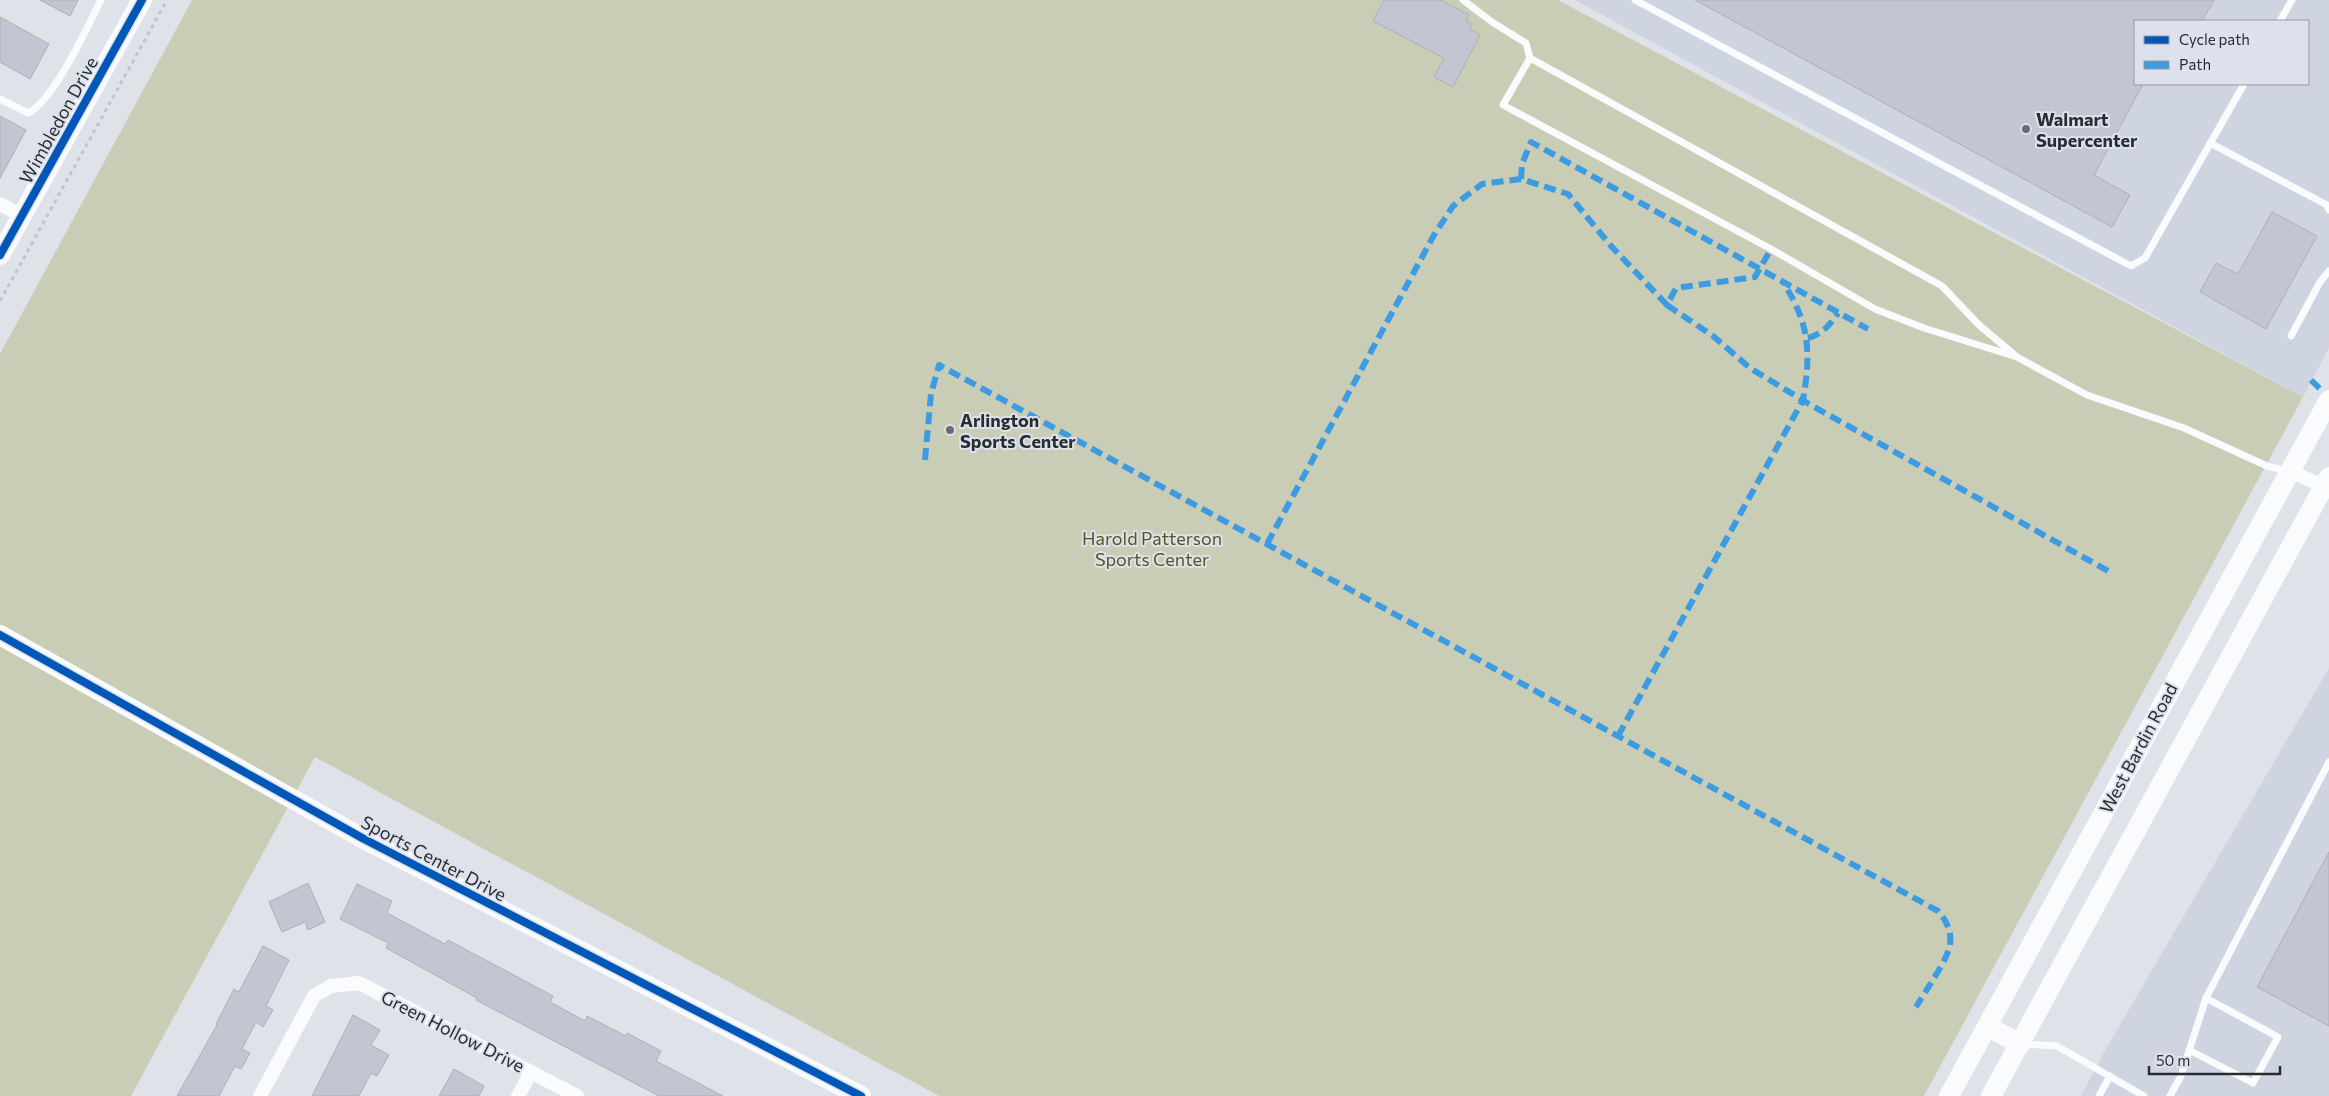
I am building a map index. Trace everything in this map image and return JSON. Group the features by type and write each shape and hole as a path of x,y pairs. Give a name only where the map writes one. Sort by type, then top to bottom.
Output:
{"main road":[{"name":"Wimbledon Drive","path":"0,255 142,0"},
{"name":"West Bardin Road","path":"1949,1096 2164,699 2329,400"},
{"path":"1991,1096 2327,484"},
{"name":"Sports Center Drive","path":"0,635 364,839 861,1096"},
{"path":"1988,1027 2021,1044"}],"street":[{"path":"0,204 22,216"},
{"path":"2290,471 2327,484"},
{"name":"Green Hollow Drive","path":"260,1096 314,996 330,986 359,983 577,1096"},
{"path":"518,1096 531,1072"}],"lane":[{"path":"0,99 28,113 36,109 49,94 100,0"},
{"path":"1463,0 1492,22 1526,42 1530,58 1503,105 1762,244 1875,309 1924,328 2018,357"},
{"path":"1635,0 2130,266 2145,258 2243,85"},
{"path":"2281,20 2292,0"},
{"path":"1530,58 1942,286 1980,325 2018,357 2087,395 2184,428 2267,466 2290,471"},
{"path":"2210,143 2328,205 2329,210"},
{"path":"2291,336 2320,282 2329,271"},
{"path":"2170,1096 2181,1076 2206,998 2329,762"},
{"path":"2189,1050 2253,1083 2278,1038 2206,998"},
{"path":"2021,1044 2057,1046 2144,1096"},
{"path":"2099,1096 2110,1076"}],"path":[{"path":"0,301 167,0"}],"shaded area":[{"path":"1575,0 2329,0 2329,348 2303,397"},
{"path":"2329,668 2329,1096 2081,1096 2104,1052"}],"green space":[{"name":"Harold Patterson Sports Center","path":"192,0 1558,0 2303,397 1924,1096 939,1096 315,757 131,1096 0,1096 0,354"}],"building":[{"path":"40,0 78,0 70,16"},
{"path":"1384,0 1440,0 1469,15 1466,21 1472,24 1470,29 1480,35 1453,87 1434,77 1444,58 1373,21"},
{"name":"Walmart Supercenter","path":"1695,0 2214,0 2203,20 2134,20 2134,85 2142,85 2094,175 2130,195 2112,227"},
{"path":"0,17 49,44 30,79 0,62"},
{"path":"0,116 26,130 0,178"},
{"path":"2272,212 2317,236 2266,329 2200,292 2216,263 2238,274"},
{"path":"2329,852 2329,1026 2257,987"},
{"path":"308,883 325,922 308,930 305,922 282,932 269,902"},
{"path":"357,884 392,901 387,913 445,944 448,940 553,996 550,1002 585,1021 587,1016 626,1036 627,1033 661,1051 656,1061 723,1096 659,1096 476,1000 477,998 386,948 388,943 340,919"},
{"path":"263,946 289,960 266,1006 273,1010 263,1027 256,1022 242,1049 250,1053 241,1069 235,1066 219,1096 177,1096 217,1025 234,989 239,992"},
{"path":"353,1015 380,1030 371,1045 389,1055 377,1076 371,1073 359,1096 312,1096"},
{"path":"454,1069 484,1086 479,1096 439,1096"}],"marked path":[{"path":"1521,179 1522,164 1531,142 1868,329"},
{"path":"1267,544 1434,235 1453,206 1482,184 1521,179 1568,194 1611,246 1667,305 1676,288 1755,277 1771,249"},
{"path":"1618,736 1803,400 1807,368 1804,326 1793,299 1784,284"},
{"path":"1667,305 1713,336 1750,368 1809,404 2110,572"},
{"path":"1808,338 1825,328 1838,313"},
{"path":"925,460 931,394 939,365 1938,911 1948,926 1950,935 1949,950 1916,1007"},
{"path":"2311,380 2322,391"}],"cycle path":[{"path":"0,255 142,0"},
{"path":"0,635 364,839 861,1096"}],"place":[{"name":"Walmart Supercenter","path":"2026,129"},
{"name":"Arlington Sports Center","path":"950,430"}]}
